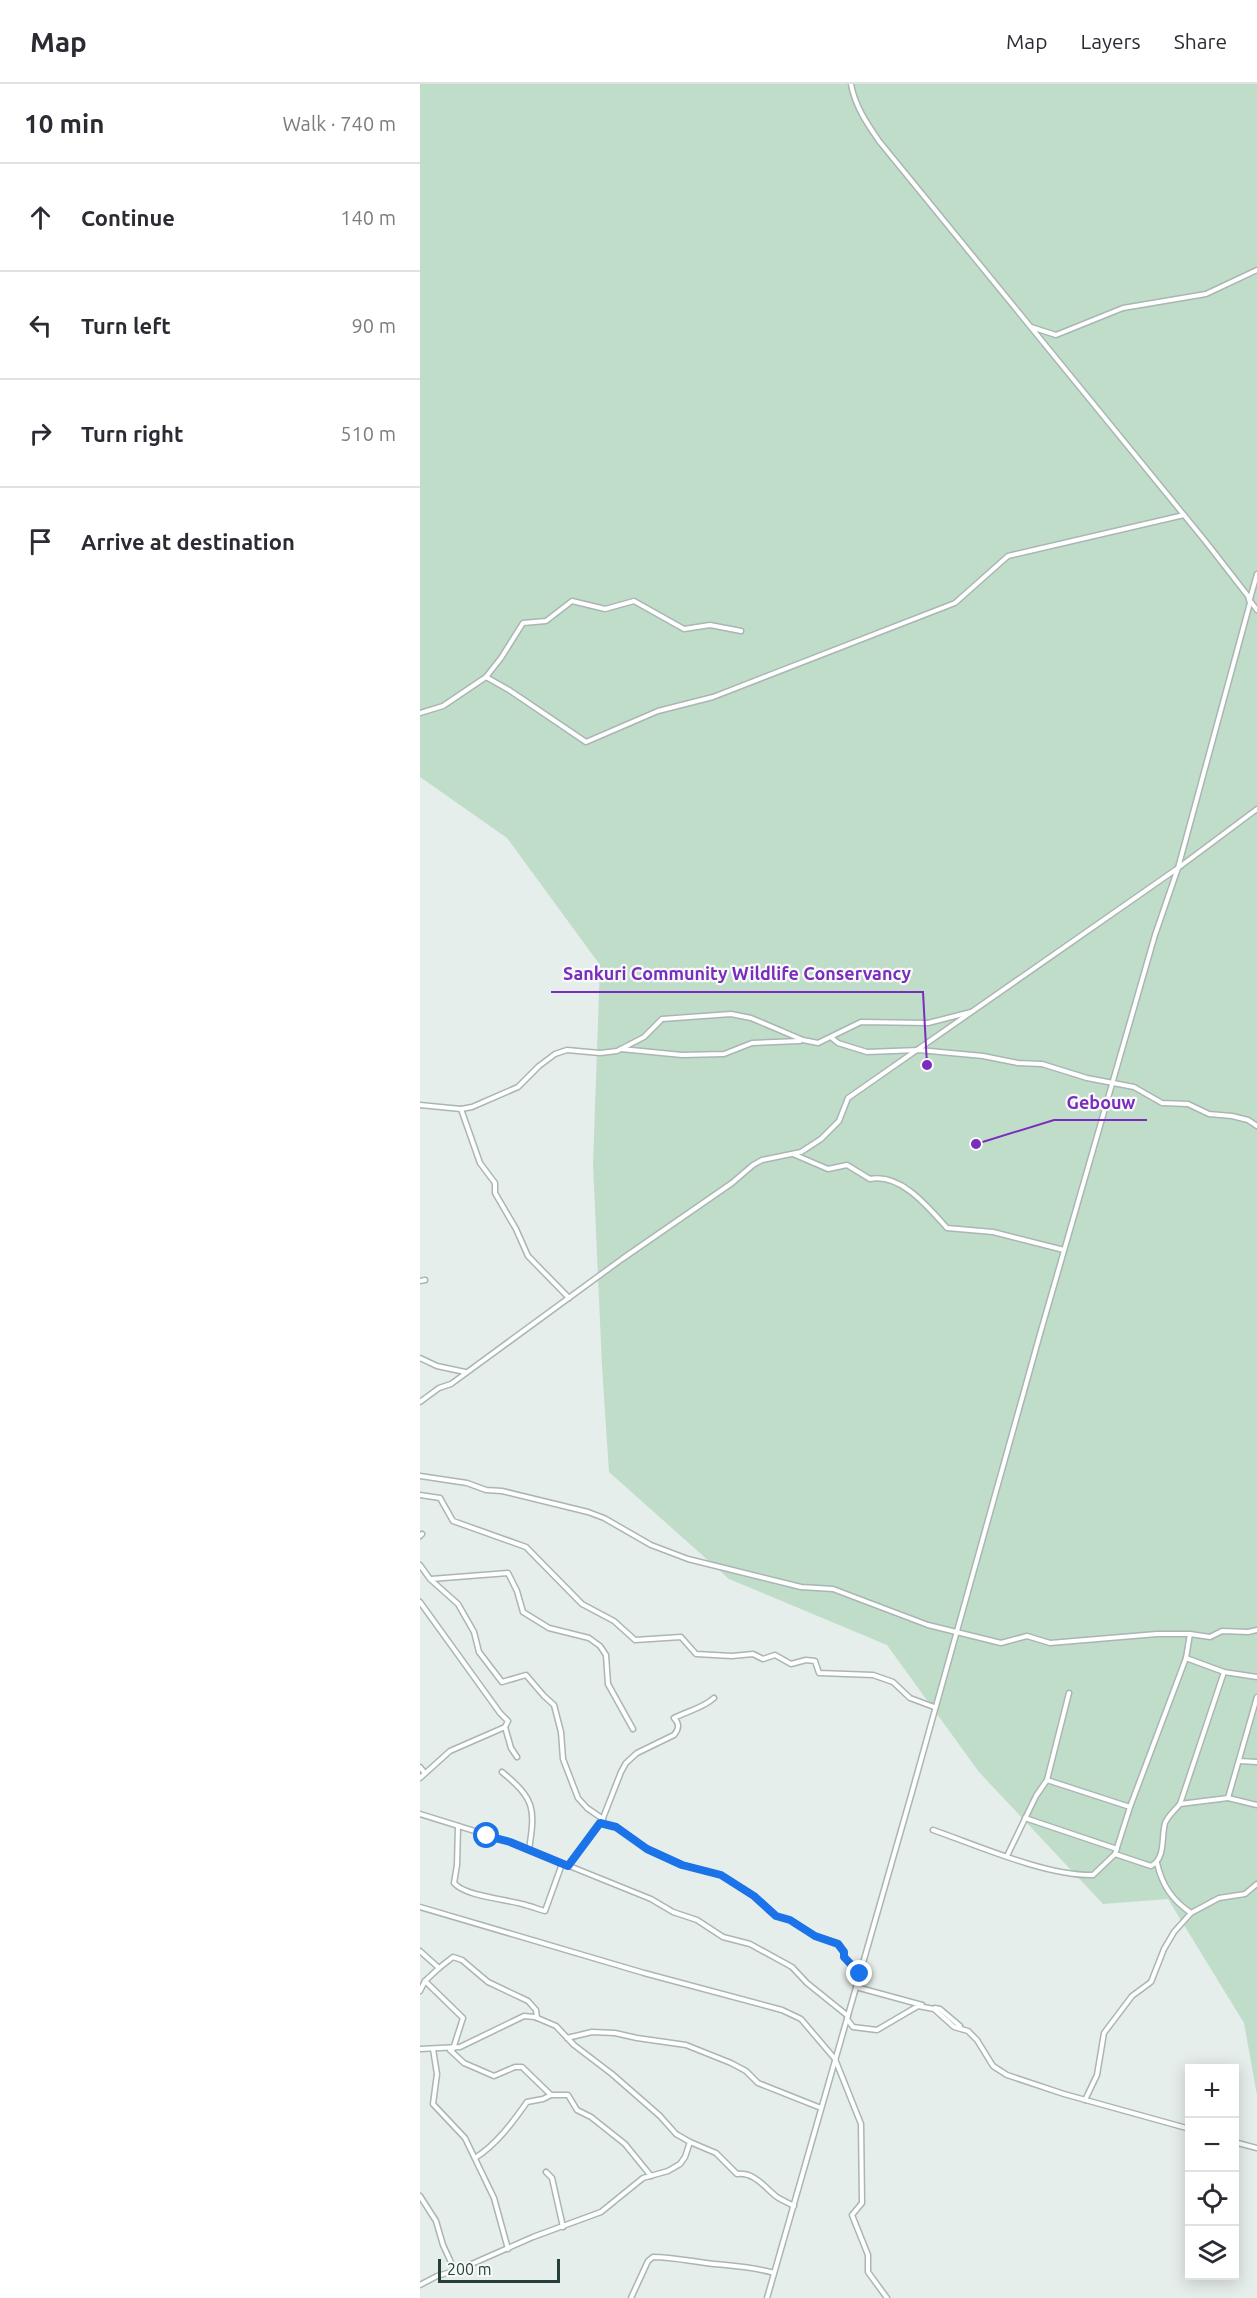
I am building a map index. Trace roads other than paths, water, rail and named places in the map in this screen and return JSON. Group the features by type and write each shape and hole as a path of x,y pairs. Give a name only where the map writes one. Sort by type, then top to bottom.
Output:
{"street":[{"path":"851,84 862,117 879,141 1184,515 1257,610"},
{"path":"1030,326 1056,335 1123,308 1206,294 1257,270"},
{"path":"486,677 586,742 658,711 713,697 955,603 1008,556 1184,515"},
{"path":"767,2298 1064,1250 1155,935 1178,868 1257,574"},
{"path":"420,713 439,709 486,677 523,623 546,621 572,601 605,609 634,601 684,629 711,625 741,631"},
{"path":"420,1402 451,1384 732,1183 753,1165 762,1160 794,1154 829,1132 839,1121 849,1098 1178,868 1257,809"},
{"path":"621,1049 644,1037 662,1019 700,1018 718,1014 751,1018 803,1040 818,1043 861,1022 928,1023 973,1011"},
{"path":"832,1038 838,1043 867,1052 919,1050 1042,1064 1087,1078 1134,1088 1162,1103 1188,1104 1209,1114 1240,1118 1257,1126"},
{"path":"420,1105 461,1109 472,1107 518,1087 539,1066 555,1054 567,1050 600,1053 621,1049 682,1055 724,1054 752,1043 803,1040"},
{"path":"461,1109 480,1163 495,1183 495,1193 516,1229 528,1256 569,1298"},
{"path":"794,1154 828,1168 847,1165 870,1179 882,1177 915,1194 947,1227 993,1232 1064,1250"},
{"path":"420,1358 437,1366 465,1372"},
{"path":"420,1476 466,1483 486,1490 502,1491 588,1512 604,1518 651,1545 688,1559 801,1587 833,1589 928,1625 956,1630 1001,1643 1027,1636 1050,1643 1157,1634 1190,1634 1210,1637 1222,1630 1248,1632 1257,1630"},
{"path":"420,1496 440,1498 453,1521 526,1547 582,1604 614,1621 635,1640 681,1637 696,1654 732,1656 753,1654 763,1659 776,1655 791,1664 806,1660 815,1661 819,1673 873,1675 893,1682 910,1698 934,1707"},
{"path":"420,1565 430,1579 458,1604 474,1632 479,1652 502,1682 526,1675 554,1705 561,1736 560,1750 573,1786 583,1804 601,1821 616,1827 647,1849 682,1865 721,1875 754,1896 776,1916 790,1920 815,1936 838,1944 844,1952 844,1957 860,1974"},
{"path":"430,1579 508,1573 517,1591 523,1612 549,1628 589,1638 600,1646 606,1655 608,1684 633,1729"},
{"path":"420,1602 508,1723 450,1751 420,1778"},
{"path":"933,1830 1006,1856 1073,1876 1093,1875 1101,1869 1115,1854 1130,1807 1186,1658 1190,1634"},
{"path":"1186,1658 1224,1672 1257,1677"},
{"path":"1191,1913 1178,1904 1168,1892 1161,1879 1157,1863 1166,1821 1180,1804 1224,1672"},
{"path":"1006,1856 1036,1796 1047,1780 1069,1693"},
{"path":"1228,1798 1257,1697"},
{"path":"568,1866 601,1821 627,1763 637,1753 674,1735 678,1730 678,1722 674,1718 690,1710 705,1707 714,1698"},
{"path":"1251,1718 1257,1718"},
{"path":"505,1726 511,1748 517,1757"},
{"path":"1239,1761 1257,1762"},
{"path":"420,1767 424,1772"},
{"path":"502,1772 524,1791 533,1812 529,1850"},
{"path":"1047,1780 1130,1807"},
{"path":"1180,1804 1228,1798 1257,1805"},
{"path":"420,1814 499,1838 651,1899 673,1912 704,1924 723,1937 750,1944 792,1967 847,2017 853,2027 877,2030 918,2006 934,2009 954,2026 963,2028"},
{"path":"1025,1818 1117,1848"},
{"path":"458,1826 454,1883 458,1887 546,1911 562,1864"},
{"path":"1115,1854 1151,1866 1157,1863"},
{"path":"1085,2100 1097,2075 1104,2033 1132,1996 1151,1982 1164,1949 1174,1932 1191,1913 1219,1899 1245,1894 1257,1884"},
{"path":"420,1907 654,1976 782,2010 801,2019 835,2059 861,2124 862,2203 852,2215 868,2255 868,2272 887,2298"},
{"path":"420,1951 439,1968"},
{"path":"420,1991 425,1980 439,1968 453,1958 462,1960 488,1982 528,2001 536,2010 537,2018"},
{"path":"425,1980 464,2018 451,2049"},
{"path":"856,1987 939,2009 972,2035 998,2070 1024,2082 1185,2128"},
{"path":"420,2049 460,2047 524,2016 549,2022 579,2050 612,2074 660,2116 673,2132 716,2153 737,2174 744,2173 755,2178 776,2196 794,2206"},
{"path":"567,2038 592,2032 615,2033 686,2044 746,2071 758,2083 821,2108"},
{"path":"433,2049 434,2067 437,2074 434,2104 462,2133 475,2158 496,2204 508,2249"},
{"path":"451,2049 464,2063 494,2076 519,2066 522,2067 551,2095"},
{"path":"475,2158 486,2151 510,2127 527,2102 551,2095 568,2095 577,2110 591,2117 625,2144 651,2176"},
{"path":"420,2286 437,2276 455,2271 527,2239 601,2212 633,2184 680,2164 690,2142"},
{"path":"1239,2143 1257,2148"},
{"path":"546,2172 552,2178 563,2227"},
{"path":"420,2196 436,2221 443,2245 455,2271"},
{"path":"631,2298 648,2261 653,2257 742,2266 774,2273"}],"place":[{"name":"Sankuri Community Wildlife Conservancy","path":"927,1065"},
{"name":"Gebouw","path":"976,1144"}]}
